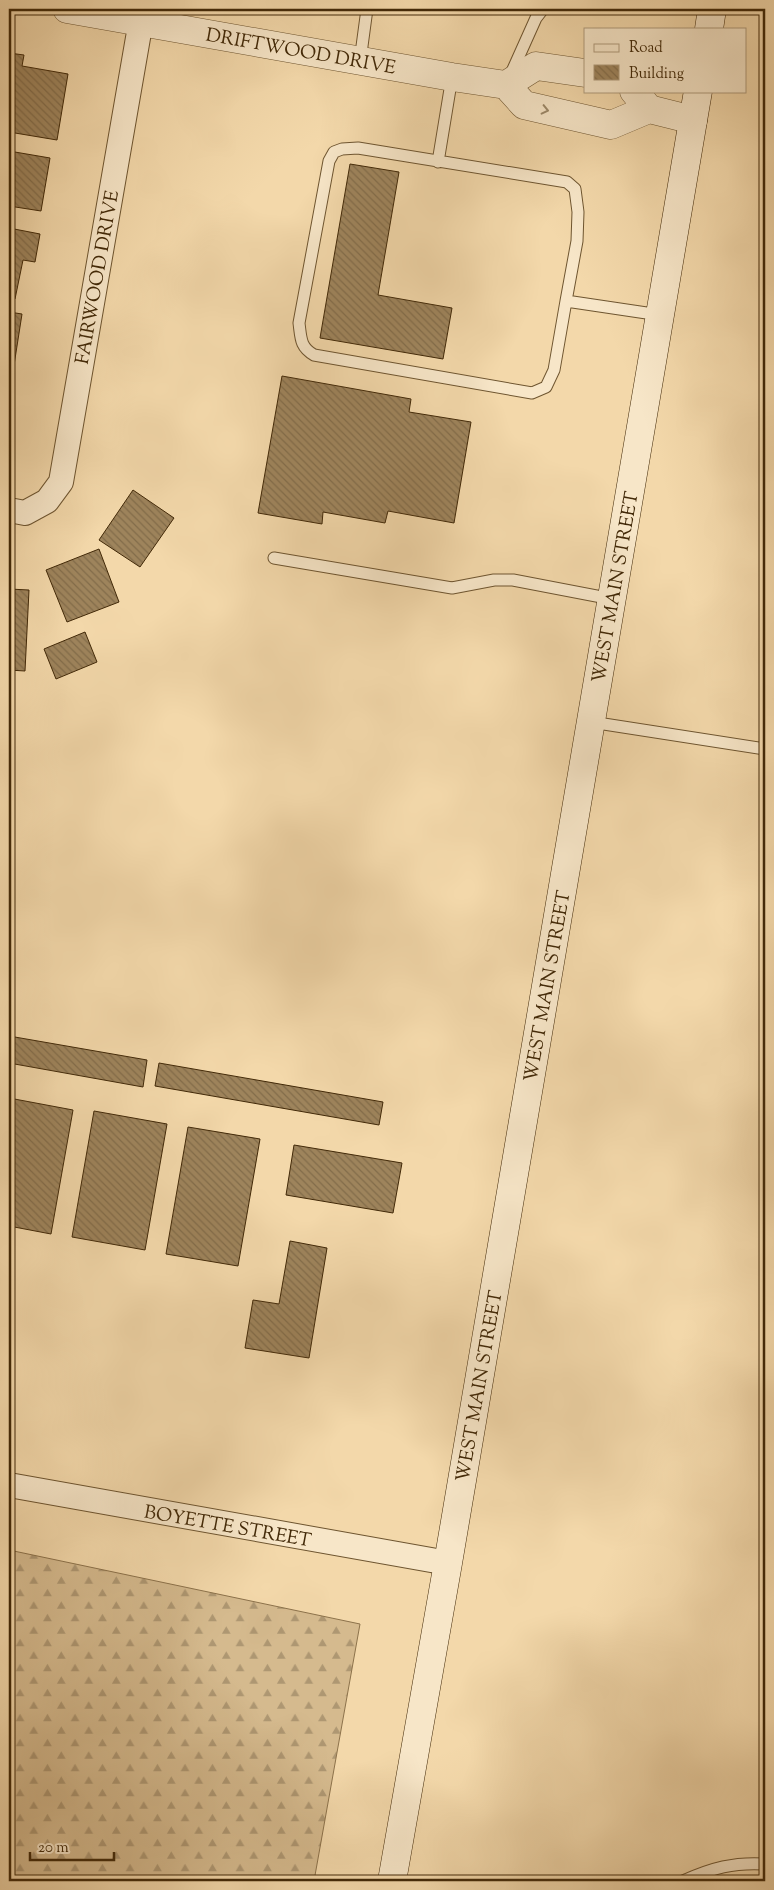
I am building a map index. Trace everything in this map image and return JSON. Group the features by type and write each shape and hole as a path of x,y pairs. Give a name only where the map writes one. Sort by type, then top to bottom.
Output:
{"main road":[{"name":"DRIFTWOOD DRIVE","path":"67,9 142,15 360,61 506,85"},
{"path":"709,28 712,9"},
{"path":"584,73 536,66 506,85 524,106 611,125 642,100 693,120"},
{"name":"WEST MAIN STREET","path":"392,1881 448,1563 698,92"}],"street":[{"name":"FAIRWOOD DRIVE","path":"9,510 25,513 47,501 61,482 142,15"},
{"name":"BOYETTE STREET","path":"9,1485 448,1563"}],"lane":[{"path":"360,61 366,9"},
{"path":"506,85 536,18 543,9"},
{"path":"438,162 452,77"},
{"path":"358,148 567,182 575,190 578,212 577,241 566,301 554,370 546,387 532,393 314,355 305,350 301,341 300,323 329,161 334,152 342,149 358,148"},
{"path":"566,301 660,315"},
{"path":"274,558 452,588 494,580 513,580 612,598"},
{"path":"591,722 765,748"},
{"path":"683,1881 707,1870 742,1863 765,1864"}],"green space":[{"path":"9,1550 360,1624 314,1881 9,1881"}],"building":[{"path":"9,53 24,55 22,66 68,74 57,140 9,132"},
{"path":"9,151 50,158 41,211 9,206"},
{"path":"350,164 399,172 378,295 452,308 443,359 320,338"},
{"path":"9,228 40,234 35,262 23,260 15,299 9,298"},
{"path":"9,312 22,314 12,378 9,378"},
{"path":"282,376 411,399 409,412 471,422 454,523 388,511 385,523 323,512 322,524 258,513"},
{"path":"9,393 13,393 9,421"},
{"path":"133,490 174,518 140,567 99,540"},
{"path":"99,549 119,602 67,622 46,570"},
{"path":"9,589 29,590 25,671 9,670"},
{"path":"85,632 97,662 56,679 44,649"},
{"path":"9,1036 147,1060 143,1087 9,1063"},
{"path":"159,1063 383,1102 379,1125 155,1086"},
{"path":"9,1098 73,1110 51,1234 9,1226"},
{"path":"94,1111 167,1124 145,1250 72,1237"},
{"path":"188,1127 260,1139 238,1266 166,1254"},
{"path":"294,1145 402,1163 393,1213 286,1195"},
{"path":"290,1241 327,1248 309,1358 245,1348 253,1300 279,1304"}]}
